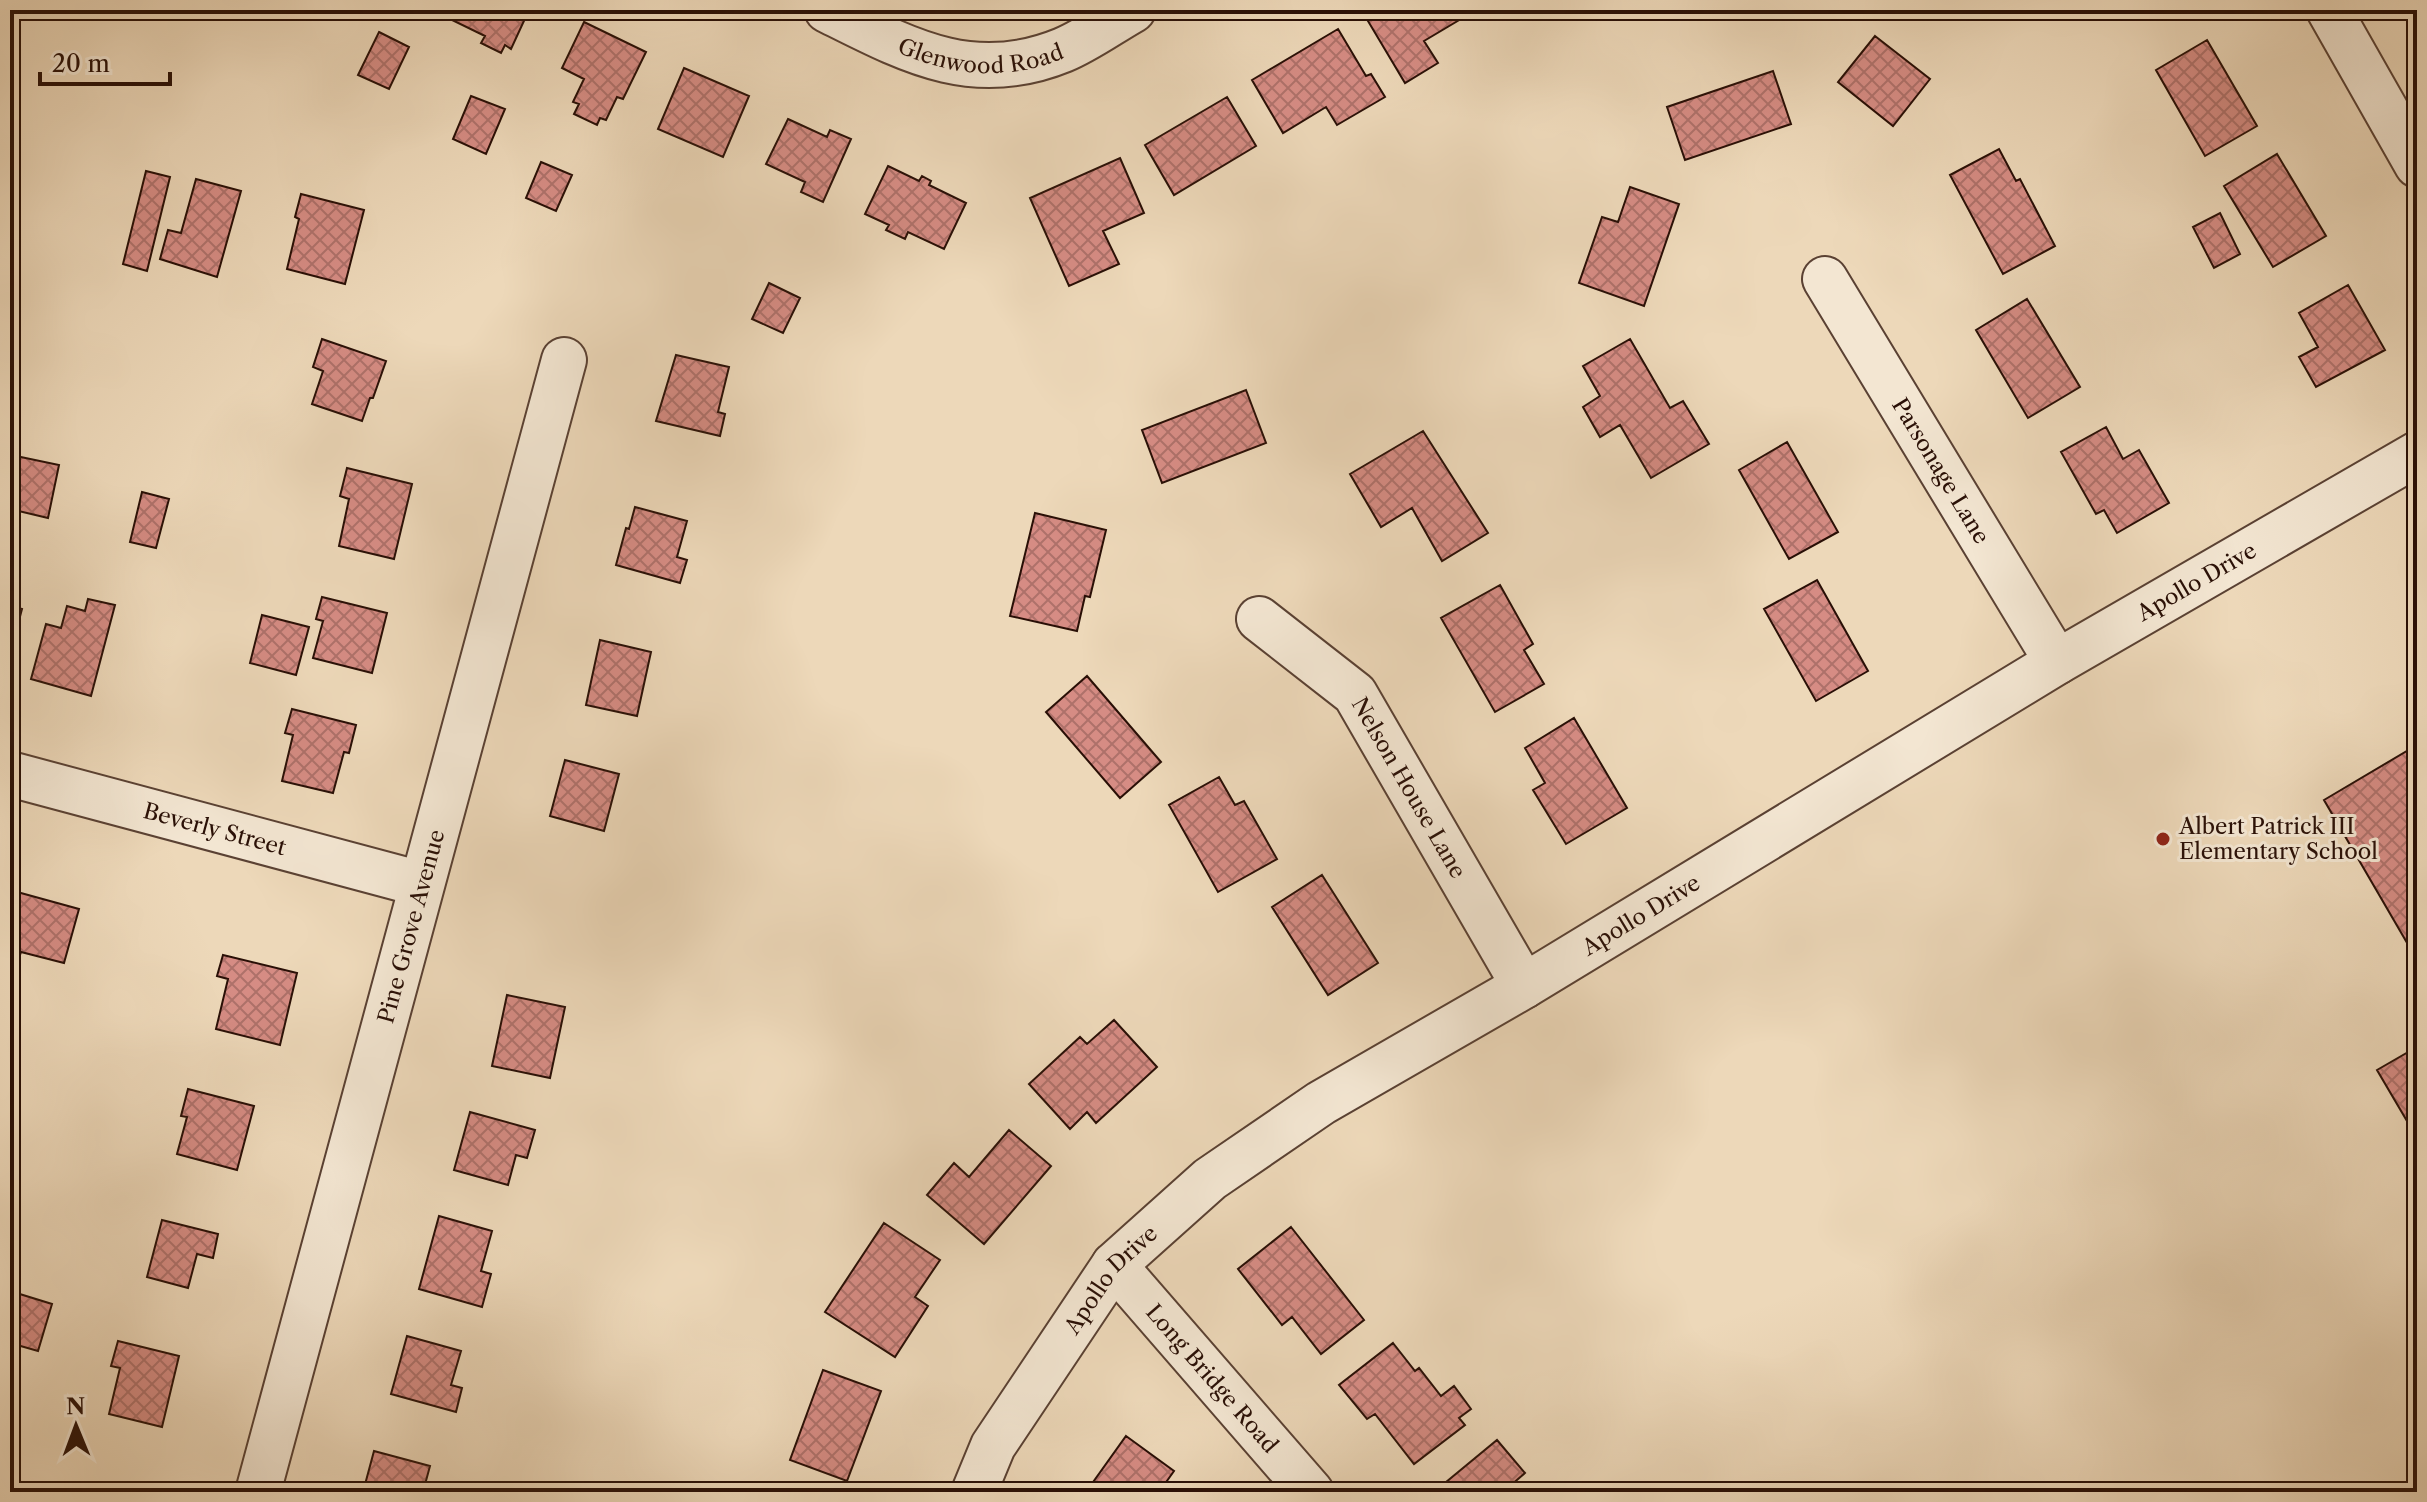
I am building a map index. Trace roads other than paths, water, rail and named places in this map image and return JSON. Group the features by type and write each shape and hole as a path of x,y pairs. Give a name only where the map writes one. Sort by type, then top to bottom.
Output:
{"street":[{"name":"Glenwood Road","path":"827,10 890,42 941,61 990,67 1027,61 1064,50 1133,10"},
{"path":"2329,10 2417,165"},
{"name":"Parsonage Lane","path":"1825,279 2057,662"},
{"name":"Pine Grove Avenue","path":"258,1492 564,360"},
{"name":"Apollo Drive","path":"974,1492 993,1446 1114,1265 1210,1179 1321,1103 1524,986 2057,662 2417,454"},
{"name":"Nelson House Lane","path":"1259,619 1355,694 1524,986"},
{"name":"Beverly Street","path":"10,774 421,884"},
{"name":"Long Bridge Road","path":"1114,1265 1311,1492"}],"place":[{"name":"Albert Patrick III Elementary School","path":"2163,839"}]}
